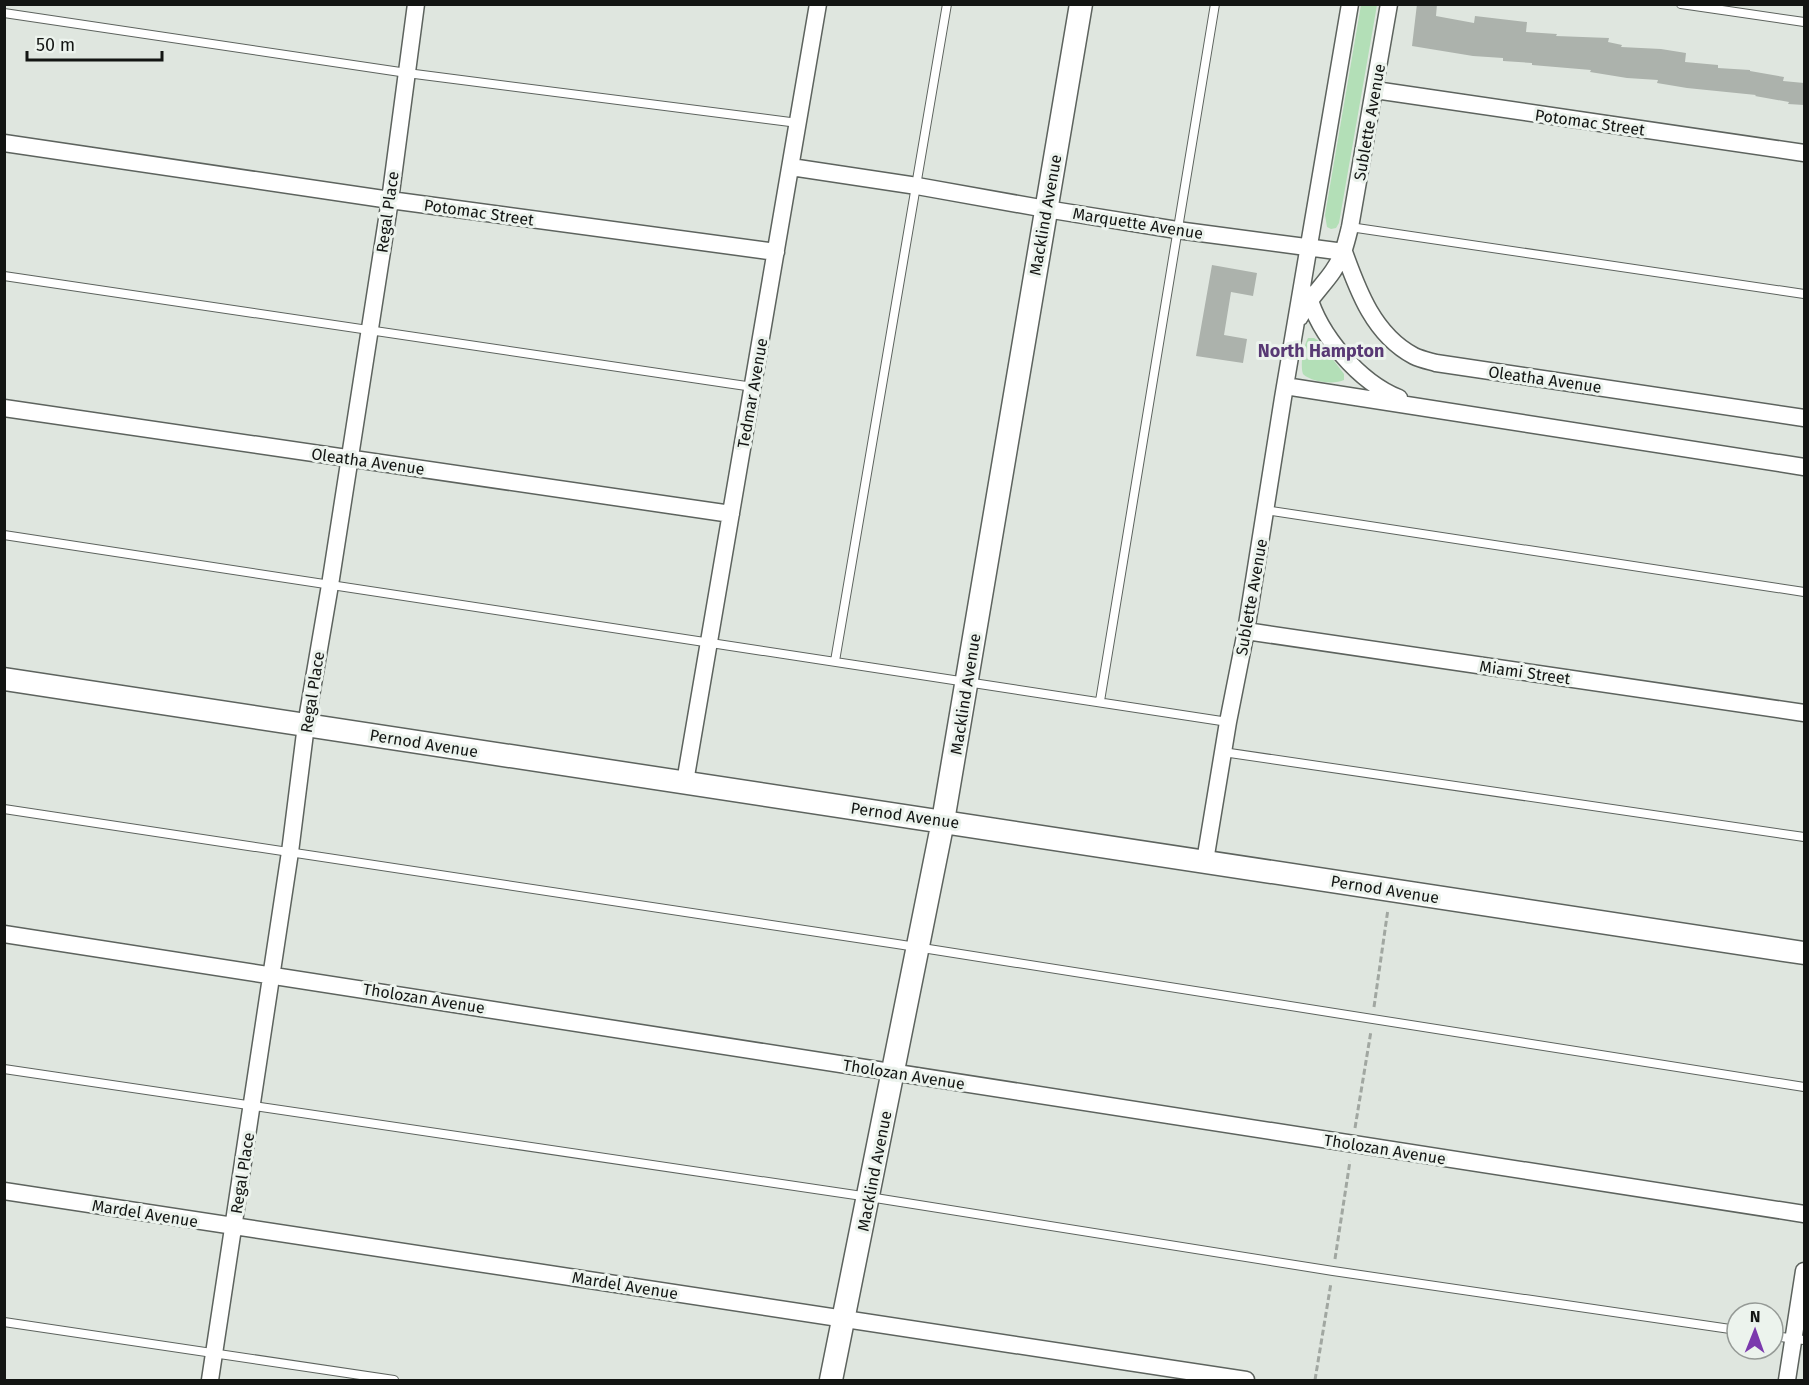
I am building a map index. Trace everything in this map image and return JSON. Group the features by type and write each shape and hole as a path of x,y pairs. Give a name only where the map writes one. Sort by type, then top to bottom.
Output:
{"street":[{"name":"Regal Place","path":"210,1380 290,852 306,725 390,200 416,4"},
{"name":"Tedmar Avenue","path":"685,782 818,4"},
{"name":"Macklind Avenue","path":"831,1380 943,821 1081,4"},
{"name":"Sublette Avenue","path":"1205,861 1246,631 1304,270 1350,4"},
{"name":"Sublette Avenue","path":"1294,332 1302,313 1335,269 1344,252 1389,4"},
{"name":"Potomac Street","path":"1375,90 1804,153"},
{"name":"Potomac Street","path":"4,143 390,200 776,252"},
{"name":"Marquette Avenue","path":"790,167 917,186 1046,210 1344,252"},
{"name":"Oleatha Avenue","path":"1344,252 1357,290 1382,329 1398,346 1415,356 1436,363 1804,418"},
{"path":"1304,270 1312,309 1334,346 1376,387 1426,408"},
{"path":"1285,386 1804,467"},
{"name":"Oleatha Avenue","path":"4,408 731,514"},
{"name":"Miami Street","path":"1246,631 1804,712"},
{"name":"Pernod Avenue","path":"4,679 1804,953"},
{"name":"Tholozan Avenue","path":"4,934 1804,1214"},
{"name":"Mardel Avenue","path":"4,1191 1246,1380"},
{"path":"1787,1380 1799,1340 1804,1271"}],"lane":[{"path":"835,661 947,4"},
{"path":"1100,701 1215,4"},
{"path":"1681,4 1804,22"},
{"path":"4,13 407,73 798,123"},
{"path":"1350,227 1804,294"},
{"path":"4,276 753,387"},
{"path":"1265,510 1804,592"},
{"path":"4,535 1228,722"},
{"path":"1223,752 1804,837"},
{"path":"4,809 919,947 1804,1087"},
{"path":"4,1069 869,1197 1344,1272 1725,1328"},
{"path":"4,1322 394,1380"}],"green space":[{"path":"1361,5 1377,5 1339,223 1336,228 1331,229 1327,227 1325,215"},
{"path":"1308,338 1319,341 1344,374 1344,380 1323,382 1303,374 1302,356"}],"building":[{"path":"1417,4 1437,4 1436,16 1474,23 1475,16 1527,22 1526,32 1557,34 1556,36 1609,38 1608,42 1622,45 1621,47 1686,53 1685,62 1718,65 1718,68 1750,70 1784,77 1783,81 1804,83 1804,105 1788,104 1789,102 1756,95 1657,83 1658,80 1503,61 1503,58 1473,56 1412,46"},
{"path":"1212,265 1257,273 1253,296 1231,292 1224,335 1247,339 1243,363 1196,356"}],"district":[{"name":"North Hampton","path":"1321,351"}]}
